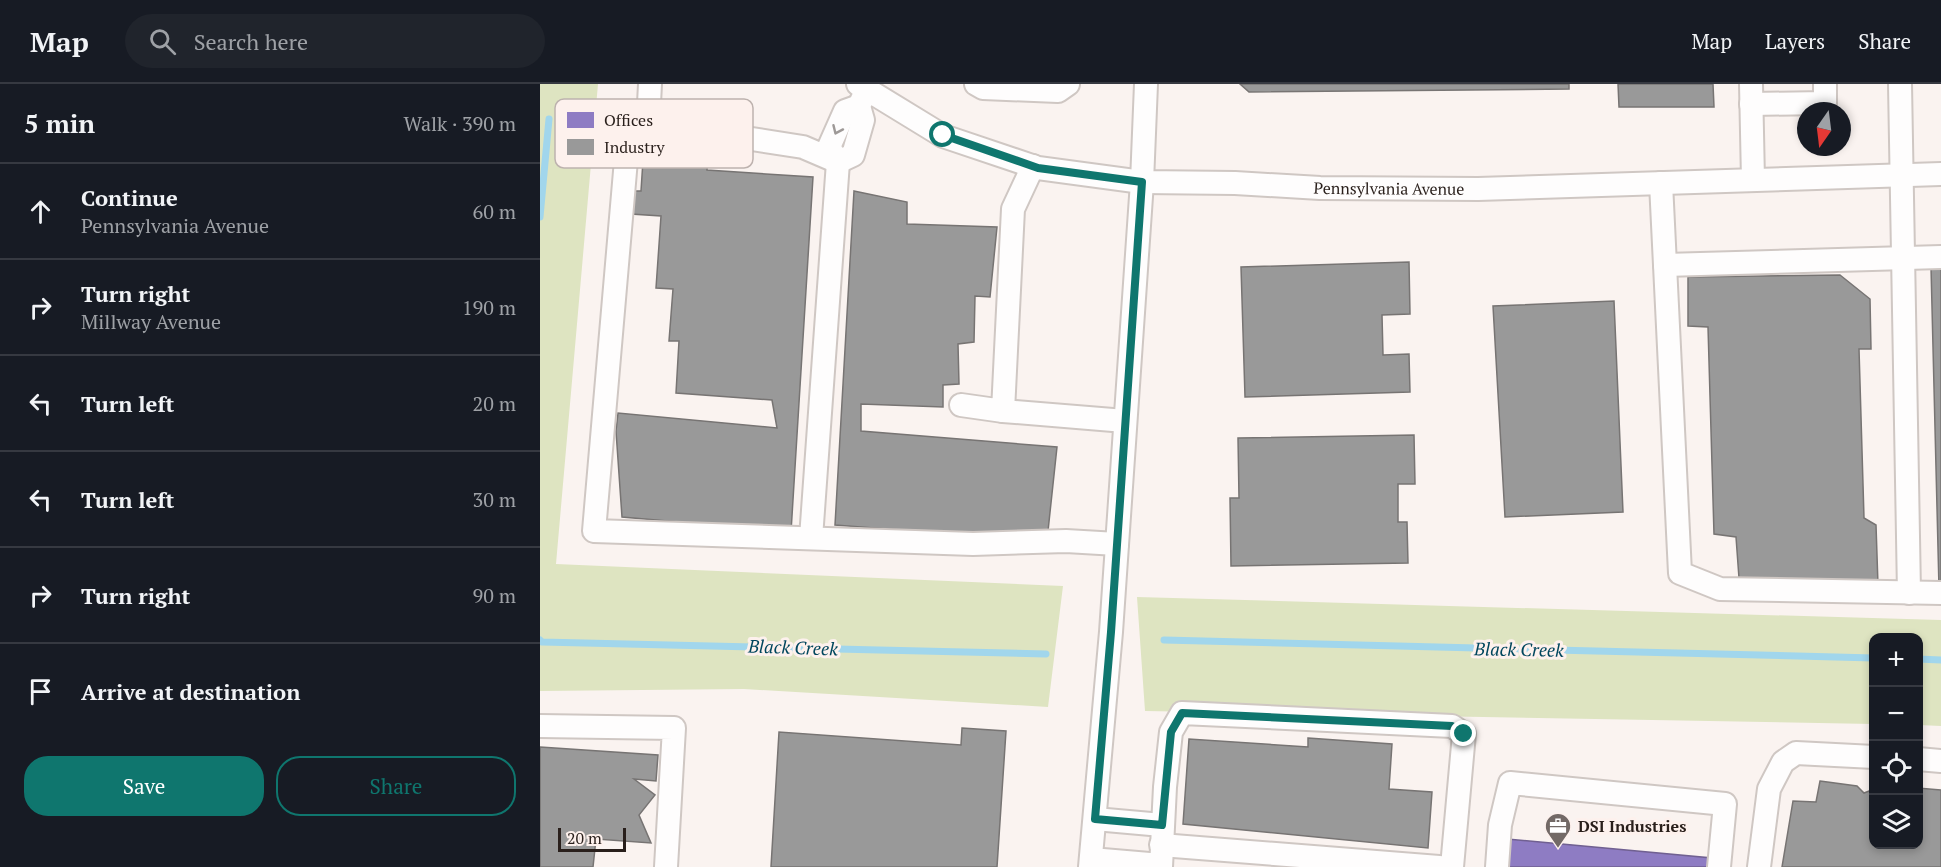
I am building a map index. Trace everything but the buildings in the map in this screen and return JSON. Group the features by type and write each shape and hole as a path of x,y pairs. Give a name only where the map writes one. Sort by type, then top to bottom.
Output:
{"street":[{"path":"649,99 650,84"},
{"path":"976,84 982,88 1058,91 1068,84"},
{"path":"1146,84 1142,182 1117,544 1091,863 1161,850 1439,867"},
{"path":"1753,180 1751,94 1825,103 1825,84"},
{"path":"1900,84 1909,593"},
{"path":"753,139 803,147 838,162 853,155 863,120 863,91"},
{"name":"Pennsylvania Avenue","path":"863,91 943,135 1034,166 1142,182 1389,189 1941,174"},
{"path":"811,538 838,162"},
{"path":"1003,411 1013,209 1034,166"},
{"path":"625,168 594,531 974,544 1066,541 1117,544"},
{"path":"1661,183 1680,573 1720,589 1941,594"},
{"path":"1665,265 1941,257"},
{"path":"961,405 1003,411 1125,421"},
{"path":"1161,850 1171,732 1182,713 1452,726 1464,734 1452,867"},
{"path":"540,726 674,728 666,867"},
{"path":"1759,867 1769,789 1783,762 1796,753 1869,757"},
{"path":"1923,759 1941,761"},
{"path":"1497,867 1500,825 1510,783 1725,804 1719,867"},
{"path":"1095,819 1161,850"}],"green space":[{"path":"540,84 598,84 597,99 555,99 555,168 591,168 556,564 1063,586 1048,707 744,689 540,691"},
{"path":"1137,597 1941,620 1941,726 1923,725 1923,633 1869,633 1869,724 1145,711"}],"waterway":[{"name":"Black Creek","path":"540,217 549,119"},
{"name":"Black Creek","path":"540,640 542,642 1046,654"},
{"name":"Black Creek","path":"1164,640 1869,658"},
{"name":"Black Creek","path":"1923,659 1941,660"}],"place":[{"name":"DSI Industries","path":"1558,849"}],"route":[{"path":"943,135 1038,168 1142,182 1111,632 1095,819 1162,825 1171,732 1182,713 1452,726 1464,734"}]}
